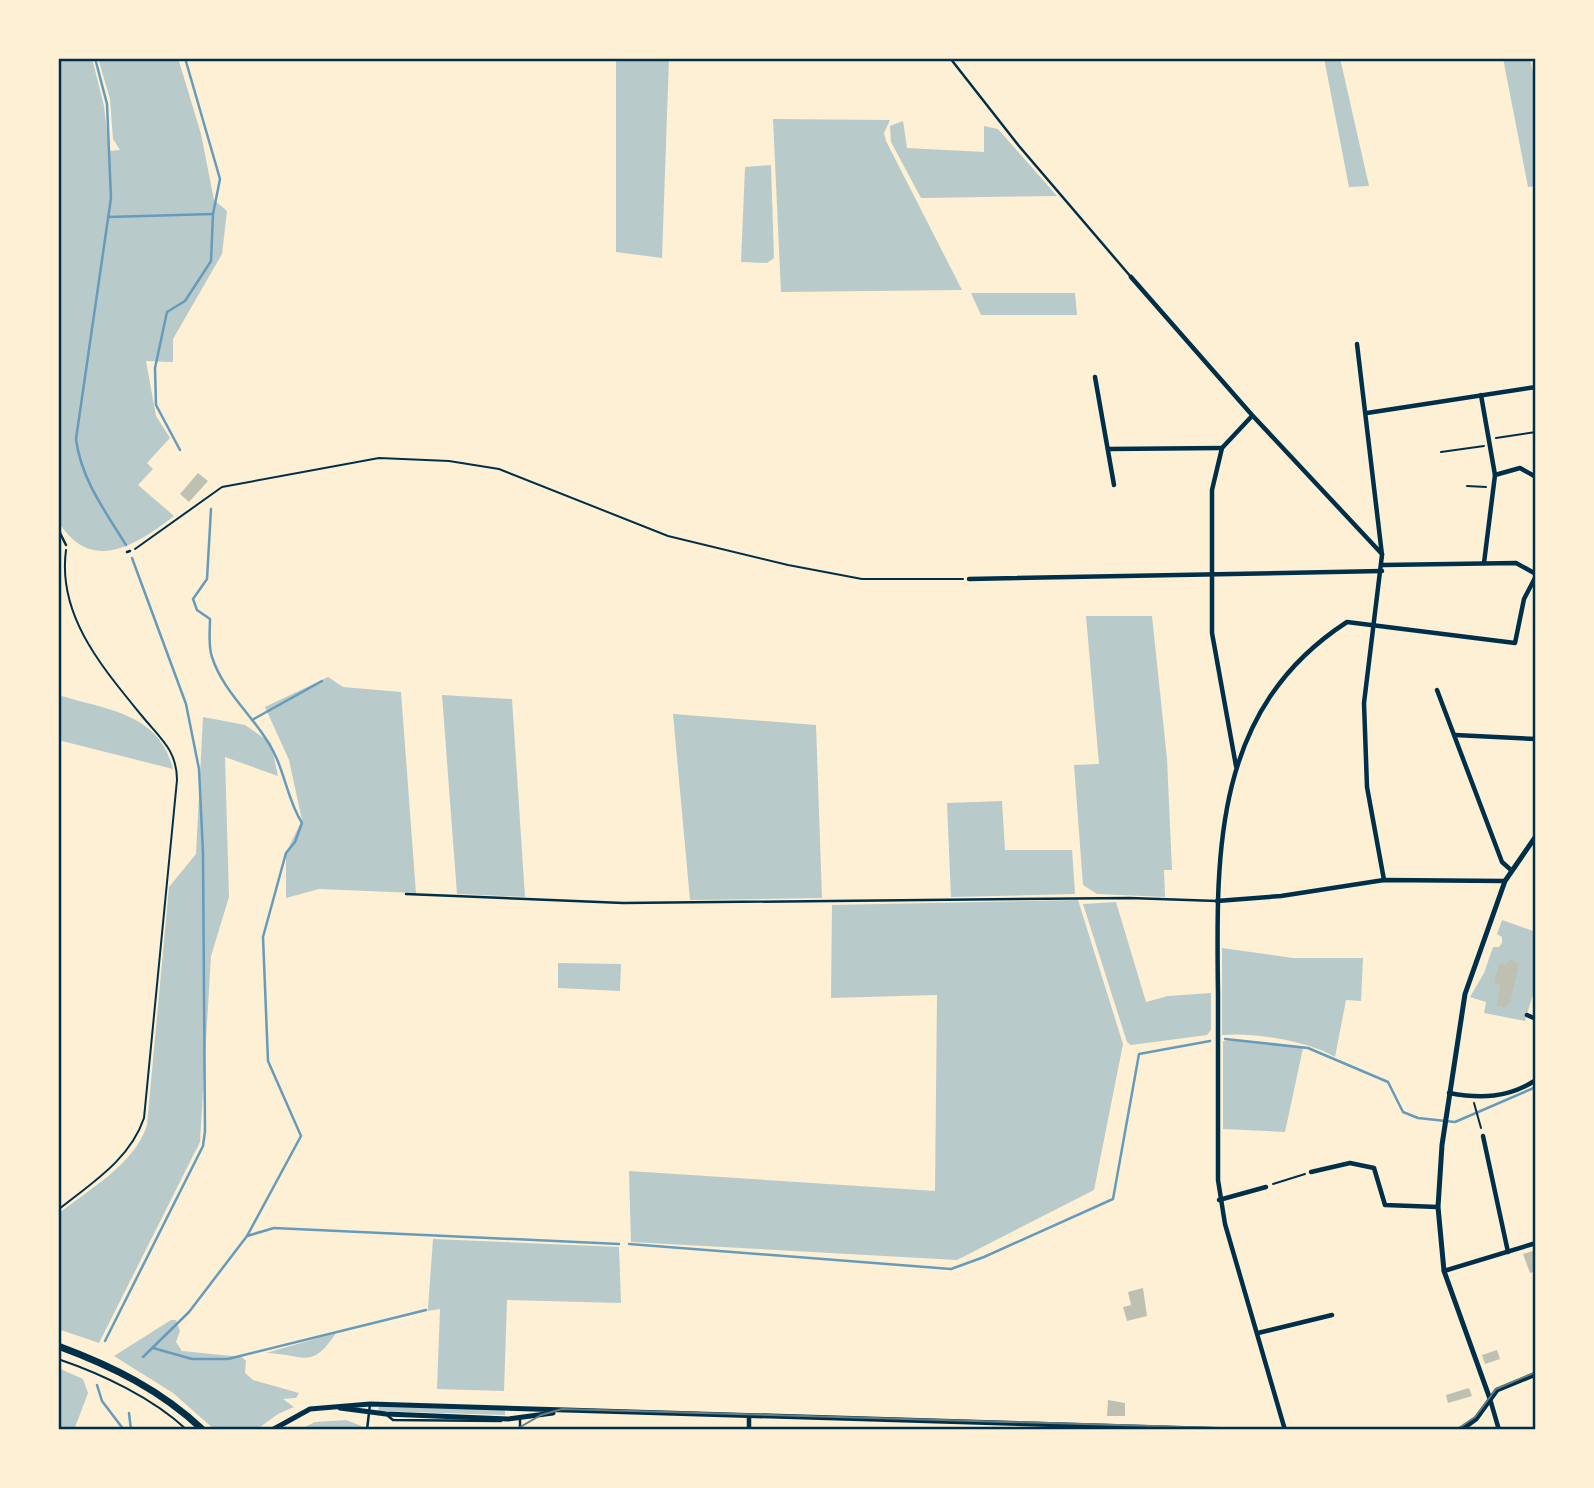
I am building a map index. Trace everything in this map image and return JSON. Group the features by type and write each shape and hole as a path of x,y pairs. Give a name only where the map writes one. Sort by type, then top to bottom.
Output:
{"main road":[{"path":"58,1346 98,1361 153,1390 203,1430"}],"street":[{"path":"1131,277 1252,415 1382,555"},
{"path":"1357,344 1383,568 1364,692 1364,741 1367,787 1384,880"},
{"path":"1095,377 1114,485"},
{"path":"1367,413 1536,387"},
{"path":"1481,395 1496,475 1484,563"},
{"path":"1236,767 1212,633 1212,490 1222,448 1252,415"},
{"path":"1108,449 1222,448"},
{"path":"1496,475 1520,468 1536,477"},
{"path":"968,579 1211,574 1484,563 1516,563 1536,575 1524,599 1515,643 1347,622 1315,643 1285,674 1261,709 1236,767 1218,856 1219,1200 1285,1430"},
{"path":"1437,691 1502,862 1510,870"},
{"path":"1455,735 1536,739"},
{"path":"1499,1430 1444,1271 1438,1207 1448,1093 1465,994 1505,881 1510,870 1536,836"},
{"path":"1217,901 1280,897 1384,880 1505,881"},
{"path":"1527,1014 1536,1019"},
{"path":"1448,1093 1471,1098 1503,1096 1536,1080"},
{"path":"1483,1136 1507,1252"},
{"path":"1311,1172 1350,1163 1374,1168 1385,1205 1438,1207"},
{"path":"1219,1200 1266,1187"},
{"path":"1444,1271 1536,1243"},
{"path":"1258,1333 1332,1315"},
{"path":"1461,1430 1476,1419 1490,1399 1505,1386 1536,1374"},
{"path":"272,1430 300,1413 320,1408 370,1404 508,1407 562,1412 1230,1430"},
{"path":"320,1408 386,1414 508,1419 562,1412"},
{"path":"749,1417 749,1430"},
{"path":"278,1430 283,1424"}],"lane":[{"path":"950,58 1019,146 1131,277"},
{"path":"58,529 66,545"},
{"path":"406,894 623,903 1130,898 1217,901"},
{"path":"367,1430 370,1404"},
{"path":"520,1417 520,1430"}],"path":[{"path":"1488,439 1536,432"},
{"path":"1441,452 1489,446"},
{"path":"129,551 222,487 379,458 449,461 499,468 668,536 788,565 871,580 968,579"},
{"path":"1467,486 1494,487"},
{"path":"58,1210 124,1155 144,1118 177,780 174,758 166,742 98,659 76,624 64,582 66,545"},
{"path":"1476,1110 1483,1136"},
{"path":"1266,1187 1311,1172"},
{"path":"58,1359 123,1388 172,1416 187,1430"},
{"path":"904,1430 911,1430"}],"shaded area":[{"path":"58,58 92,58 104,106 109,151 120,150 113,139 110,99 98,58 178,58 201,134 214,200 227,211 222,254 173,339 173,362 146,361 156,416 170,438 147,463 153,469 138,485 174,516 144,537 114,550 99,551 85,547 71,537 58,521"},
{"path":"616,58 669,58 662,258 616,252"},
{"path":"1324,58 1340,58 1369,186 1349,187"},
{"path":"1503,58 1530,58 1536,87 1536,186 1528,187"},
{"path":"773,119 890,120 884,133 886,141 962,290 781,292"},
{"path":"903,121 907,148 984,152 984,126 998,129 1057,196 921,198 891,142 890,126"},
{"path":"771,165 774,258 767,263 741,262 745,167"},
{"path":"971,293 1075,293 1077,315 981,315"},
{"path":"1086,616 1152,616 1167,759 1172,870 1164,870 1165,897 1097,894 1083,885 1074,765 1099,764"},
{"path":"328,677 343,687 401,692 416,893 319,889 286,898 286,853 302,820 289,760 265,707"},
{"path":"58,695 112,710 143,724 166,750 173,769 58,740"},
{"path":"442,695 512,699 525,897 457,894"},
{"path":"673,714 816,725 822,898 690,900"},
{"path":"203,717 245,725 271,743 278,776 225,757 229,897 211,956 200,1142 99,1343 58,1329 58,1214 121,1164 141,1139 147,1125 169,887 196,854"},
{"path":"1002,801 1005,850 1072,850 1075,894 951,897 947,803"},
{"path":"1078,900 1123,1044 1094,1190 957,1260 631,1242 629,1171 935,1191 937,995 831,998 832,905"},
{"path":"1116,902 1146,1002 1168,996 1211,993 1211,1030 1207,1035 1131,1045 1127,1042 1083,904"},
{"path":"1502,920 1536,932 1536,984 1525,1021 1484,1013 1486,1002 1470,997 1484,973 1493,947 1499,947 1502,943 1502,937 1497,934"},
{"path":"1222,948 1293,958 1363,958 1361,1001 1346,1000 1335,1057 1311,1046 1280,1039 1222,1035"},
{"path":"558,963 621,964 620,991 558,988"},
{"path":"1240,1040 1303,1048 1285,1132 1223,1129 1223,1041"},
{"path":"433,1239 619,1247 621,1303 507,1300 504,1391 437,1389 440,1309 428,1311"},
{"path":"171,1320 176,1320 180,1331 176,1342 182,1351 242,1357 246,1361 245,1373 253,1380 299,1393 296,1398 283,1399 294,1407 278,1414 256,1430 215,1430 173,1393 114,1356"},
{"path":"336,1333 320,1352 306,1358 266,1353"},
{"path":"58,1368 83,1379 88,1393 74,1430 58,1430"},
{"path":"379,1406 505,1409 505,1415 378,1411"},
{"path":"346,1420 364,1427 364,1430 299,1430 315,1422"}],"building":[{"path":"198,473 208,481 189,502 180,494"},
{"path":"1511,959 1519,965 1510,1002 1505,1008 1497,1006 1500,984 1494,983 1499,963 1506,965"},
{"path":"1536,1250 1536,1271 1530,1273 1523,1254"},
{"path":"1143,1288 1147,1316 1127,1321 1123,1307 1131,1305 1128,1292"},
{"path":"1497,1350 1500,1359 1485,1364 1482,1355"},
{"path":"1469,1388 1472,1396 1448,1403 1446,1395"},
{"path":"1108,1400 1125,1403 1125,1416 1107,1416"}],"waterway":[{"path":"95,58 107,104 111,198 76,439 88,481 126,545"},
{"path":"180,450 156,405 155,368 167,312 185,301 211,261 213,214 220,179 185,58"},
{"path":"108,217 213,214"},
{"path":"143,1357 189,1312 247,1236 301,1136 268,1061 263,937 286,853 295,842 302,823 269,744 218,671 210,648 210,619 197,610 193,599 207,579 211,509"},
{"path":"105,1341 203,1146 205,1131 203,853 199,769 186,704 132,558"},
{"path":"252,720 322,681"},
{"path":"1225,1039 1308,1048 1388,1082 1403,1112 1418,1118 1455,1122 1536,1087"},
{"path":"629,1244 951,1269 1113,1199 1139,1054 1210,1041"},
{"path":"247,1236 274,1228 619,1244"},
{"path":"153,1348 192,1359 228,1359 426,1310"},
{"path":"97,1385 102,1401 124,1430"},
{"path":"129,1413 131,1430"}],"tram line":[{"path":"1456,1430 1475,1417 1496,1389 1536,1372"},
{"path":"515,1430 541,1415 562,1409 1291,1430"}]}
